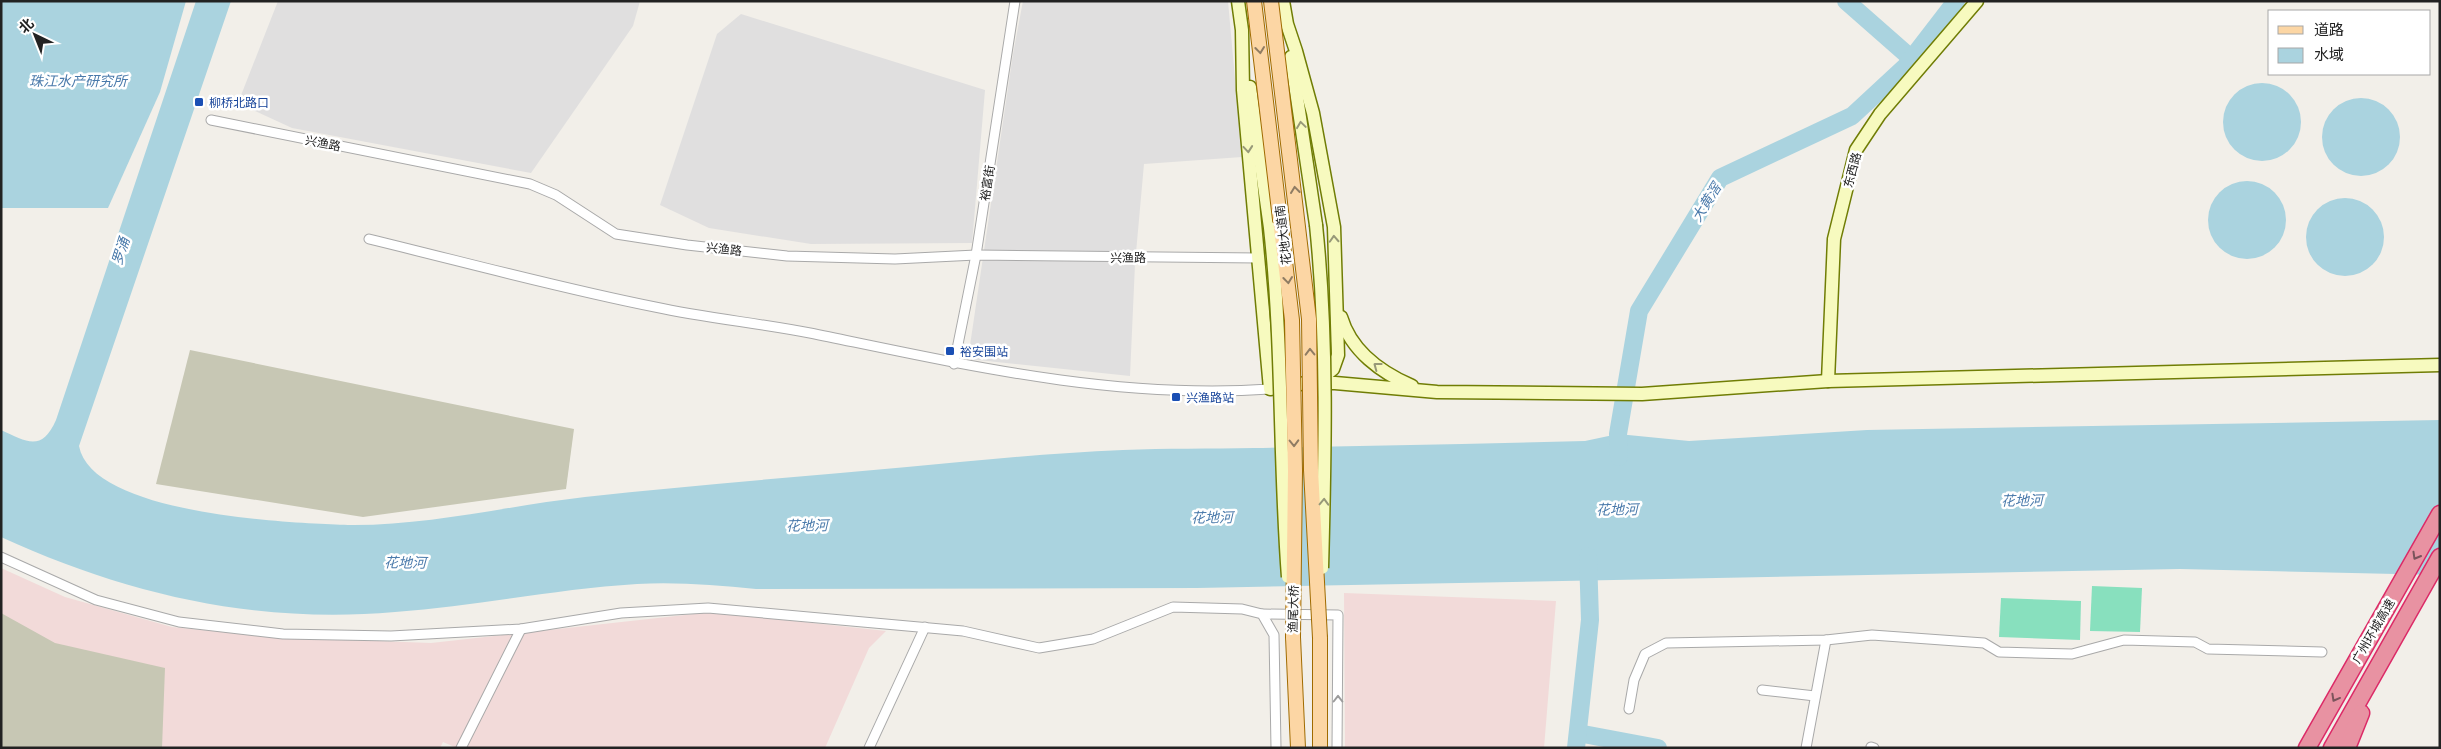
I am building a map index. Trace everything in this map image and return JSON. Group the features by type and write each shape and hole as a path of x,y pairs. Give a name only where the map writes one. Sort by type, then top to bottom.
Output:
{"highway":[{"name":"广州环城高速","path":"2307,748 2440,514"},
{"name":"广州环城高速","path":"2332,748 2440,556"},
{"path":"2347,748 2381,664 2402,624"}],"main road":[{"name":"花地大道南","path":"1254,1 1290,290 1295,470"},
{"name":"花地大道南","path":"1271,1 1309,319 1311,470 1320,638 1320,748"},
{"name":"渔尾大桥","path":"1295,470 1293,637 1298,748"}],"street":[{"name":"裕富街","path":"954,364 976,255 1016,1"},
{"name":"花地大道南","path":"1238,1 1242,30 1242,90 1270,389"},
{"path":"1283,1 1316,225 1322,285 1325,375 1320,638"},
{"name":"东西路","path":"1828,381 1834,239 1856,150 1880,114 1977,1"},
{"path":"1286,24 1304,75 1334,227 1337,362 1327,376 1316,382"},
{"path":"1242,30 1270,228 1277,306 1282,471 1293,637"},
{"name":"兴渔路","path":"210,120 536,185 556,195 609,231 635,238 787,256 895,259 976,255 1258,258"},
{"path":"369,239 655,307 807,333 954,364 1040,379 1096,385 1228,390 1270,389 1316,382 1437,392 1642,394 1828,381 2440,364"},
{"path":"1337,302 1344,328 1362,354 1402,382 1437,392"},
{"path":"1,557 96,600 179,622 283,634 381,636 521,628 621,613 708,608 963,631 1039,648 1093,639 1173,607 1242,608 1262,614 1338,616 1337,748"},
{"path":"1262,614 1274,635 1276,748"},
{"path":"869,748 924,627"},
{"path":"461,748 521,628"},
{"path":"1629,709 1634,680 1645,654 1666,643 1826,640 1872,635 1984,643 1999,652 2072,654 2124,640 2195,642 2208,649 2322,652"},
{"path":"1806,748 1826,640"},
{"path":"1762,690 1816,696"}],"shaded area":[{"path":"278,1 640,1 633,26 531,173 292,128 238,103"},
{"path":"1023,1 1228,1 1242,157 1144,164 1135,264 1130,376 968,359 1013,54"},
{"path":"741,14 985,90 972,243 811,244 709,228 660,205 717,34"},
{"path":"190,350 574,429 566,489 363,517 156,484"},
{"path":"1,568 65,597 172,627 270,637 431,643 712,612 886,631 869,648 825,748 457,748 443,742 440,748 1,748"},
{"path":"1344,593 1556,601 1544,748 1345,748"},
{"path":"1,613 55,643 165,668 162,748 1,748"}],"green space":[{"path":"2092,586 2142,588 2140,632 2090,631"},
{"path":"2001,598 2081,601 2080,640 1999,637"}],"water":[{"name":"珠江水产研究所","path":"1,1 186,1 160,92 108,208 1,208"},
{"path":"196,1 231,1 79,446 92,469 118,487 155,501 197,511 284,522 348,525 378,524 437,519 555,501 625,493 988,459 1096,451 1585,441 1618,434 1689,441 1867,430 2440,420 2440,575 2180,569 1197,588 756,589 696,584 652,583 607,586 456,606 343,615 292,614 242,609 193,601 145,589 96,575 1,537 1,430 26,441 33,442 45,437 56,420"},
{"path":"2262,83 2277,86 2294,100 2298,107 2301,122 2298,137 2284,154 2277,158 2262,161 2247,158 2230,144 2226,137 2223,122 2226,107 2240,90 2247,86"},
{"path":"2361,98 2376,101 2393,115 2397,122 2400,137 2397,152 2383,169 2376,173 2361,176 2346,173 2329,159 2325,152 2322,137 2325,122 2339,105 2346,101"},
{"path":"2247,181 2262,184 2279,198 2283,205 2286,220 2283,235 2269,252 2262,256 2247,259 2232,256 2215,242 2211,235 2208,220 2211,205 2225,188 2232,184"},
{"path":"2345,198 2360,201 2377,215 2381,222 2384,237 2381,252 2367,269 2360,273 2345,276 2330,273 2313,259 2309,252 2306,237 2309,222 2323,205 2330,201"}],"waterway":[{"path":"1846,1 1912,59"},
{"name":"大黄滘","path":"1619,457 1618,434 1639,311 1720,178 1852,116 1906,66 1956,1"},
{"path":"1576,748 1590,620 1588,556"},
{"path":"1578,733 1658,748"}],"place":[{"name":"柳桥北路口","path":"199,102"},
{"name":"裕安围站","path":"950,351"},
{"name":"兴渔路站","path":"1176,397"}],"water label":[{"name":"罗涌","path":"120,251"},
{"name":"花地河","path":"2022,500"},
{"name":"花地河","path":"1617,509"},
{"name":"花地河","path":"1212,517"},
{"name":"花地河","path":"807,525"},
{"name":"花地河","path":"405,562"}]}
